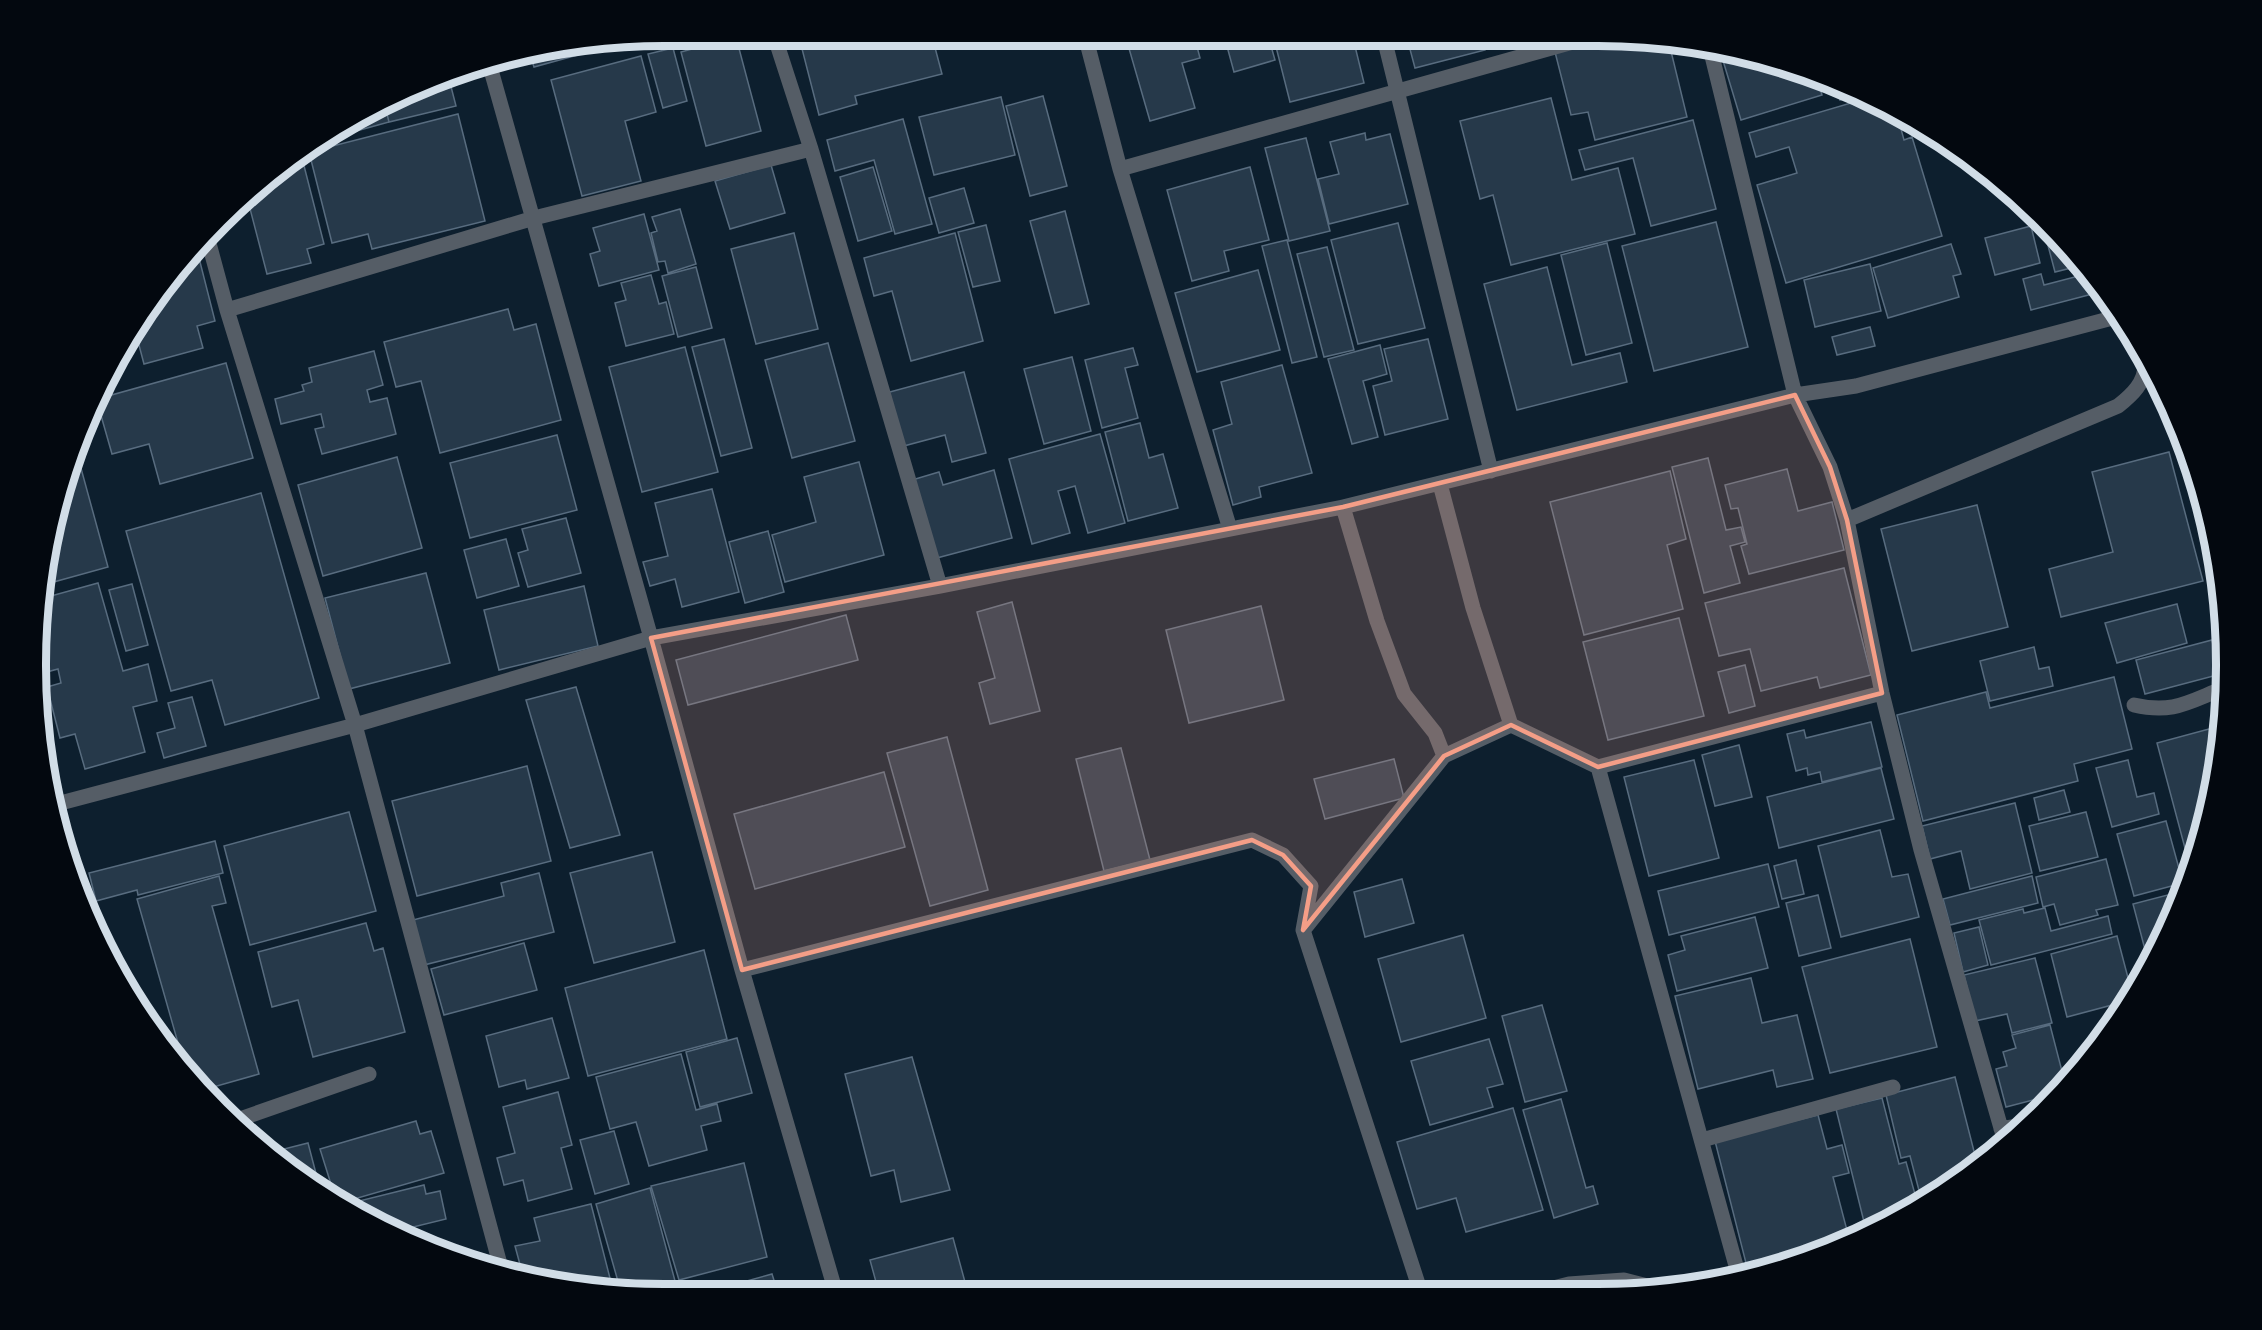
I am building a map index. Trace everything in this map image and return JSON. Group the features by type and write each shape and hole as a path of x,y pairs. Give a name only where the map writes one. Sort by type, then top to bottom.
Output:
{"street":[{"path":"778,46 811,149 940,586"},
{"path":"1088,46 1120,169 1230,529"},
{"path":"1386,46 1491,471"},
{"path":"1120,169 1558,46"},
{"path":"1712,57 1795,395 1830,467 1846,520 1882,693 1921,850 2002,1133"},
{"path":"492,72 742,970 834,1284"},
{"path":"227,310 534,218 811,149"},
{"path":"210,247 227,310 355,725 499,1260"},
{"path":"62,803 355,725 651,638 940,586 1342,507 1795,395 1856,386 2109,319"},
{"path":"1846,520 2118,406 2135,392 2143,374"},
{"path":"1440,484 1473,608 1511,725 1598,767 1882,693"},
{"path":"1342,507 1377,621 1404,694 1435,733 1444,756"},
{"path":"2134,705 2152,709 2172,709 2215,691"},
{"path":"1303,930 1444,756 1511,725"},
{"path":"1598,767 1736,1267"},
{"path":"742,970 1252,840 1283,855 1311,886 1303,930 1417,1284"},
{"path":"244,1117 369,1074"},
{"path":"1702,1140 1893,1087"},
{"path":"1569,1284 1624,1280 1634,1282"}],"highlighted area":[{"path":"1795,395 1830,467 1847,520 1882,693 1598,767 1511,725 1444,756 1303,930 1311,886 1283,855 1252,840 742,970 651,638 1343,507"}],"building":[{"path":"703,46 738,46 761,131 706,146 681,52"},
{"path":"801,46 935,46 942,74 855,96 857,104 819,115"},
{"path":"1128,46 1197,46 1200,58 1182,63 1195,108 1150,121"},
{"path":"1227,46 1271,46 1275,60 1234,72"},
{"path":"1276,46 1355,46 1364,83 1290,102"},
{"path":"1409,46 1484,46 1485,50 1415,68"},
{"path":"1578,46 1671,51 1687,117 1595,140 1588,112 1571,115 1555,52"},
{"path":"673,48 687,101 663,108 648,54"},
{"path":"591,51 534,67 532,61"},
{"path":"641,56 656,112 625,121 641,181 582,196 551,80"},
{"path":"1723,59 1796,79 1820,89 1822,95 1741,120"},
{"path":"451,85 456,106 389,122 387,112"},
{"path":"1043,96 1067,186 1030,196 1006,106"},
{"path":"1001,97 1015,155 934,175 919,117"},
{"path":"1551,98 1572,180 1618,168 1635,234 1511,265 1493,195 1480,199 1460,121"},
{"path":"1853,102 1871,110 1900,126 1904,140 1912,137 1942,236 1786,283 1757,185 1797,173 1789,147 1756,157 1749,133"},
{"path":"387,112 389,122 350,133"},
{"path":"458,114 485,221 372,249 368,234 332,243 311,158 327,148"},
{"path":"903,119 932,224 895,234 874,160 835,171 827,140"},
{"path":"1693,120 1716,209 1651,226 1633,158 1585,170 1579,150"},
{"path":"1365,133 1366,140 1390,134 1408,204 1329,224 1318,179 1339,174 1330,142"},
{"path":"1306,138 1330,231 1289,241 1265,148"},
{"path":"303,163 324,244 307,249 311,263 267,274 250,207"},
{"path":"771,165 785,213 730,229 715,181"},
{"path":"873,167 892,231 858,241 840,177"},
{"path":"1250,167 1269,240 1224,251 1229,271 1192,281 1167,190"},
{"path":"964,188 974,223 939,233 929,198"},
{"path":"680,209 696,264 668,273 665,261 658,262 651,233 657,231 652,217"},
{"path":"1065,211 1089,304 1055,313 1030,221"},
{"path":"644,214 659,270 599,286 590,254 600,251 593,228"},
{"path":"1716,222 1748,347 1654,371 1622,246"},
{"path":"1398,223 1425,328 1358,344 1331,240"},
{"path":"986,225 1000,281 973,287 958,232"},
{"path":"2031,226 2040,263 1995,275 1985,238"},
{"path":"794,233 818,329 756,344 731,249"},
{"path":"955,233 983,341 911,361 892,291 874,296 864,258"},
{"path":"1287,240 1317,357 1292,363 1262,246"},
{"path":"2047,241 2071,268 2055,272"},
{"path":"1607,243 1632,343 1586,355 1561,255"},
{"path":"1951,244 1961,274 1953,276 1959,297 1888,318 1873,268"},
{"path":"1327,247 1354,350 1324,357 1297,254"},
{"path":"199,258 215,321 197,326 203,348 144,364 138,342 174,288"},
{"path":"1870,264 1881,311 1815,327 1804,280"},
{"path":"696,267 712,328 678,337 662,276"},
{"path":"1547,267 1572,365 1620,353 1627,382 1517,410 1484,284"},
{"path":"1258,270 1280,350 1197,372 1175,293"},
{"path":"2041,274 2044,285 2078,276 2092,294 2031,310 2023,279"},
{"path":"651,275 659,304 666,302 674,334 626,346 615,303 626,300 621,283"},
{"path":"508,309 514,330 536,324 561,420 440,453 421,381 396,387 384,342"},
{"path":"1870,327 1875,346 1837,355 1832,337"},
{"path":"724,339 752,448 721,456 692,347"},
{"path":"1428,339 1448,419 1385,435 1373,386 1392,381 1384,349"},
{"path":"828,343 855,441 792,458 765,360"},
{"path":"1380,345 1387,374 1363,381 1378,437 1352,444 1328,359"},
{"path":"685,347 718,472 642,492 609,367"},
{"path":"1133,348 1138,365 1125,368 1138,418 1102,428 1085,360"},
{"path":"374,351 383,385 367,390 370,402 387,398 396,434 322,454 315,429 324,427 321,414 281,424 275,399 304,391 302,385 312,382 309,368"},
{"path":"1072,357 1091,431 1044,444 1024,369"},
{"path":"226,363 253,458 160,484 149,444 112,454 100,413 108,396"},
{"path":"1282,365 1312,473 1259,487 1261,497 1233,505 1213,430 1232,424 1221,382"},
{"path":"964,372 986,453 952,462 945,435 900,447 886,393"},
{"path":"1140,423 1149,458 1163,454 1178,508 1128,521 1105,432"},
{"path":"1100,434 1125,523 1088,533 1075,486 1058,491 1070,533 1032,544 1009,459"},
{"path":"557,435 577,510 470,538 450,463"},
{"path":"2169,452 2203,581 2061,617 2049,569 2113,552 2092,472"},
{"path":"397,457 422,548 323,576 298,485"},
{"path":"1708,458 1726,530 1741,527 1745,542 1730,546 1740,583 1704,593 1672,467"},
{"path":"859,462 884,555 785,582 772,535 816,522 804,477"},
{"path":"80,464 108,567 52,582 58,544"},
{"path":"1787,469 1798,511 1832,502 1844,550 1749,574 1741,546 1747,544 1738,508 1731,509 1725,485"},
{"path":"994,470 1012,538 933,559 912,480 939,472 943,485"},
{"path":"1670,471 1686,539 1667,545 1683,609 1584,635 1550,502"},
{"path":"712,489 739,592 682,607 675,579 650,586 643,562 668,556 655,503"},
{"path":"261,493 319,698 225,725 212,680 171,691 126,531"},
{"path":"1977,505 2008,627 1912,651 1881,529"},
{"path":"566,518 581,573 528,587 518,553 528,550 522,529"},
{"path":"768,531 784,592 745,603 729,542"},
{"path":"506,539 519,586 477,598 464,550"},
{"path":"1844,568 1871,675 1820,688 1817,677 1761,691 1750,649 1719,656 1705,603"},
{"path":"426,573 450,663 349,689 325,598"},
{"path":"98,583 123,671 148,664 157,701 133,707 145,752 85,769 75,734 60,738 47,687 61,683 58,669 46,672 51,596"},
{"path":"132,584 148,645 126,651 109,590"},
{"path":"584,586 598,646 499,670 484,610"},
{"path":"1012,602 1040,711 990,724 979,683 995,678 977,612"},
{"path":"2177,604 2187,643 2117,663 2105,623"},
{"path":"1261,606 1284,700 1189,723 1166,630"},
{"path":"846,615 858,660 688,705 676,660"},
{"path":"1679,618 1704,716 1608,740 1583,642"},
{"path":"2212,640 2215,653 2215,675 2145,694 2136,660"},
{"path":"2034,647 2039,669 2049,667 2053,686 1990,701 1980,661"},
{"path":"1745,665 1755,706 1729,713 1718,672"},
{"path":"2114,677 2132,749 2074,764 2078,781 1923,821 1897,715 1986,692 1990,708"},
{"path":"576,687 620,835 570,848 526,700"},
{"path":"192,697 206,746 164,758 157,733 175,728 168,703"},
{"path":"1871,722 1882,767 1822,782 1820,772 1808,775 1807,768 1796,771 1787,734 1804,730 1806,738"},
{"path":"2212,728 2204,786 2186,853 2157,743"},
{"path":"947,737 988,890 930,906 887,753"},
{"path":"1739,745 1752,797 1715,806 1702,755"},
{"path":"1121,748 1150,860 1104,871 1076,759"},
{"path":"1394,759 1404,798 1325,819 1314,779"},
{"path":"1694,760 1719,858 1649,876 1624,777"},
{"path":"2128,760 2137,797 2154,793 2159,814 2112,827 2096,768"},
{"path":"527,766 551,861 417,896 392,801"},
{"path":"1881,768 1894,819 1779,848 1767,797"},
{"path":"884,772 905,847 755,889 734,814"},
{"path":"2064,790 2070,812 2039,820 2034,798"},
{"path":"2015,803 2032,873 1970,889 1961,851 1930,859 1922,826"},
{"path":"349,812 376,911 250,945 224,846"},
{"path":"2086,812 2098,857 2040,871 2029,826"},
{"path":"2166,821 2180,872 2175,885 2134,896 2117,834"},
{"path":"1880,830 1892,877 1908,874 1919,917 1841,937 1818,846"},
{"path":"215,841 223,873 138,895 137,890 96,901 89,873"},
{"path":"652,852 675,942 594,963 570,873"},
{"path":"2106,859 2118,905 2096,910 2098,915 2060,925 2054,904 2043,907 2036,877"},
{"path":"1796,860 1804,894 1782,899 1774,866"},
{"path":"1768,864 1779,907 1669,935 1658,891"},
{"path":"539,873 554,932 424,965 413,920 504,896 501,883"},
{"path":"219,876 226,903 212,906 259,1074 214,1087 180,1049 137,899"},
{"path":"2032,876 2038,903 1950,925 1943,899"},
{"path":"1402,879 1414,923 1365,937 1354,892"},
{"path":"2171,894 2145,951 2133,904"},
{"path":"1818,895 1831,948 1799,956 1786,903"},
{"path":"2045,908 2051,931 2108,916 2112,934 1991,965 1979,920 2023,909 2024,913"},
{"path":"1755,917 1768,968 1677,991 1668,955 1685,950 1681,936"},
{"path":"366,923 374,951 383,948 405,1032 313,1057 298,1000 272,1007 258,952"},
{"path":"1979,927 1988,965 1963,972 1954,933"},
{"path":"1463,935 1486,1018 1401,1042 1378,959"},
{"path":"2117,936 2129,981 2114,1005 2067,1017 2051,954"},
{"path":"1910,939 1937,1047 1830,1073 1802,967"},
{"path":"524,943 537,990 444,1015 431,969"},
{"path":"704,950 727,1039 588,1076 565,988"},
{"path":"2035,958 2052,1023 2012,1033 2007,1014 1975,1021 1964,975"},
{"path":"1751,978 1762,1023 1797,1015 1813,1079 1777,1087 1773,1070 1698,1089 1675,996"},
{"path":"1542,1005 1567,1091 1525,1102 1502,1016"},
{"path":"552,1018 569,1078 527,1089 525,1080 499,1087 486,1036"},
{"path":"2050,1025 2062,1073 2037,1099 2006,1107 1996,1069 2007,1066 2003,1052 2016,1048 2012,1035"},
{"path":"737,1038 752,1093 700,1107 686,1052"},
{"path":"1489,1039 1503,1084 1487,1088 1493,1107 1430,1125 1411,1061"},
{"path":"681,1054 696,1110 717,1104 721,1121 701,1126 707,1150 649,1166 636,1122 610,1129 596,1077"},
{"path":"912,1057 950,1190 901,1202 894,1170 871,1176 845,1074"},
{"path":"1955,1077 1975,1155 1920,1193 1910,1156 1901,1158 1886,1095"},
{"path":"558,1092 572,1145 561,1148 572,1189 528,1201 523,1180 504,1185 497,1158 515,1153 503,1107"},
{"path":"1882,1098 1899,1164 1906,1162 1915,1195 1864,1223 1836,1109"},
{"path":"1561,1099 1586,1188 1593,1186 1598,1204 1554,1218 1523,1110"},
{"path":"1513,1108 1543,1210 1466,1232 1456,1198 1417,1209 1397,1142"},
{"path":"1818,1115 1827,1149 1842,1145 1849,1173 1833,1177 1847,1230 1796,1251 1746,1265 1715,1141"},
{"path":"416,1121 420,1134 431,1131 444,1173 353,1199 331,1186 320,1149"},
{"path":"614,1131 629,1184 595,1194 580,1140"},
{"path":"308,1143 317,1176 288,1156 281,1150"},
{"path":"744,1163 767,1257 679,1280 651,1186"},
{"path":"424,1185 426,1194 440,1191 446,1219 409,1228 357,1202"},
{"path":"650,1188 676,1284 618,1281 596,1204"},
{"path":"591,1204 611,1281 544,1272 520,1266 515,1246 540,1241 534,1218"},
{"path":"953,1238 966,1284 877,1284 870,1260"},
{"path":"772,1274 775,1284 736,1284"}]}
